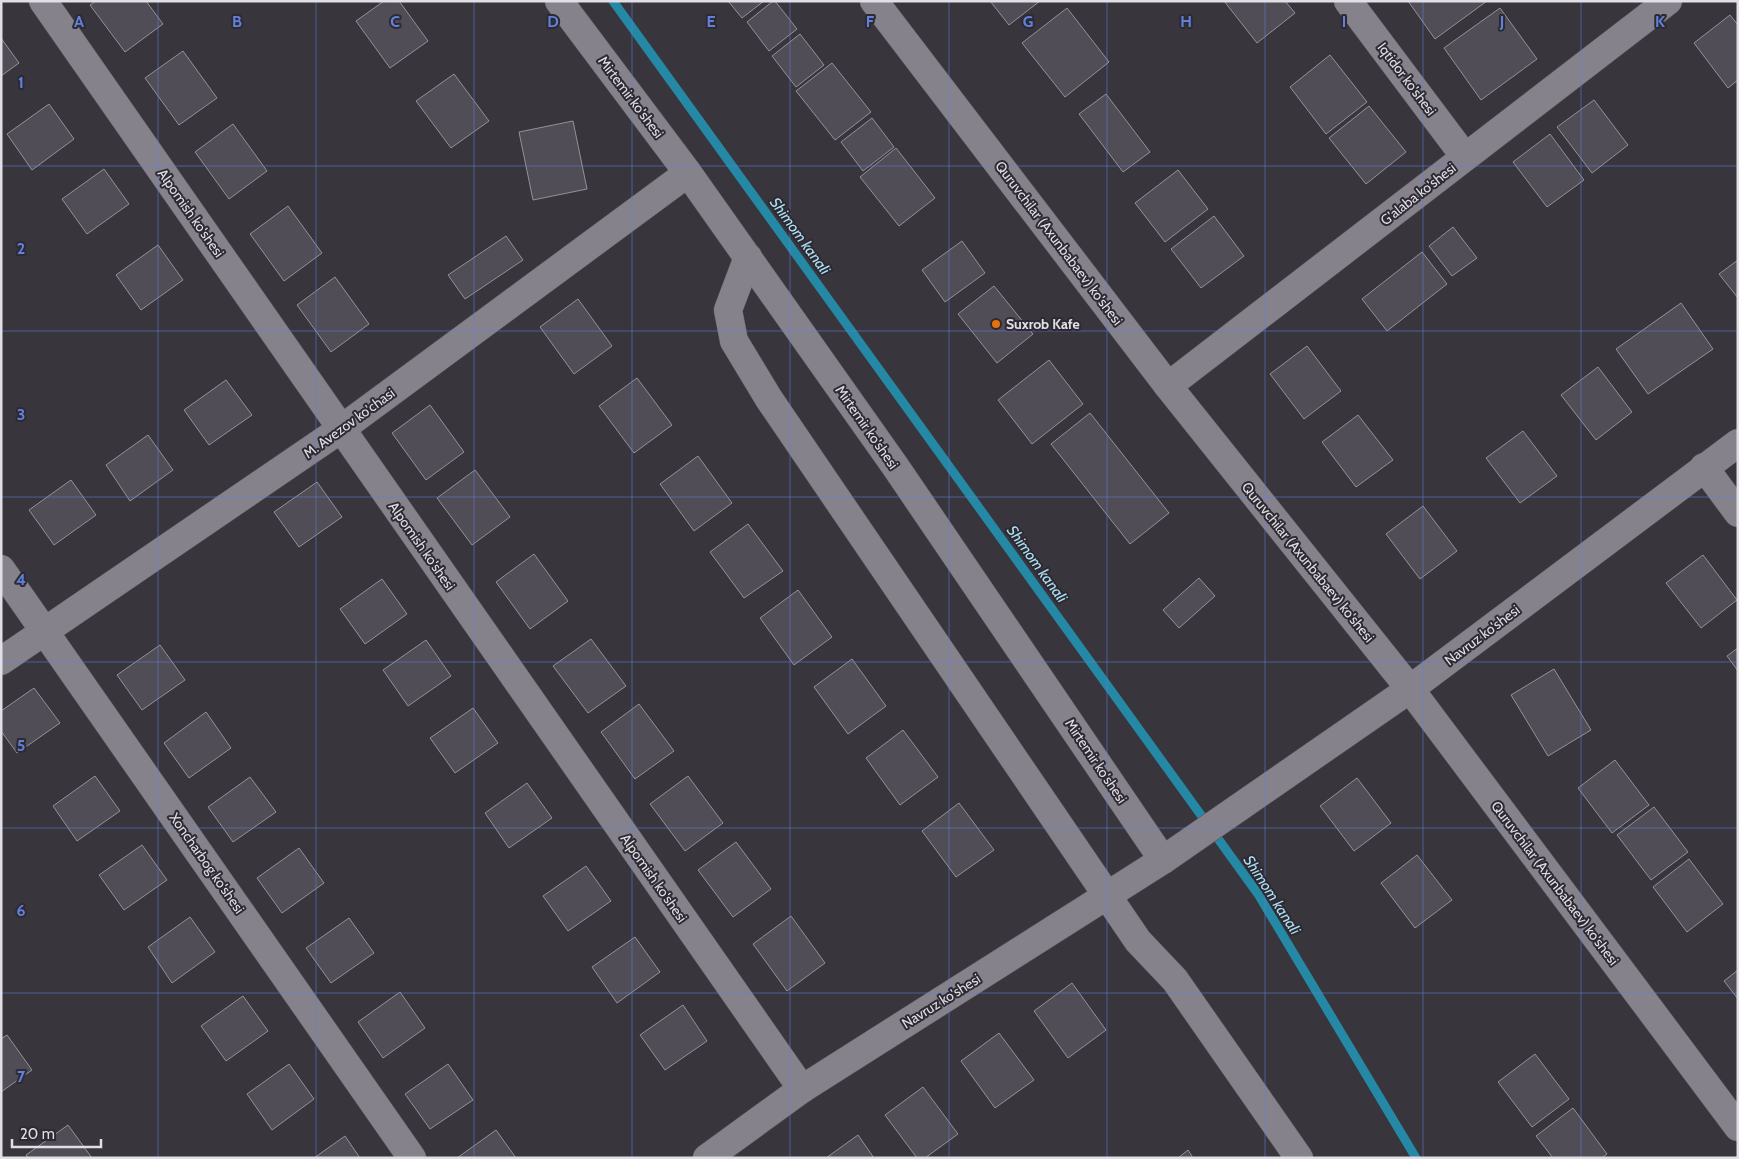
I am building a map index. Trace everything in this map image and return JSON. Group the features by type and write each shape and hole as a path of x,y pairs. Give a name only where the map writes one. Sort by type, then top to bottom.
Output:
{"street":[{"name":"Alpomish ko'shesi","path":"43,1 802,1089"},
{"name":"Mirtemir ko'shesi","path":"559,1 688,173 1171,855"},
{"name":"Quruvchilar (Axunbabaev) ko'shesi","path":"874,1 1168,386 1410,690 1738,1127"},
{"name":"Iqtidor ko'shesi","path":"1348,1 1465,157"},
{"name":"G'alaba ko'shesi","path":"1168,386 1668,1"},
{"name":"M. Avezov ko'chasi","path":"1,661 341,429 688,173"},
{"path":"748,257 728,310 734,341 775,407 1138,942 1174,980 1298,1158"},
{"name":"Navruz ko'shesi","path":"707,1158 802,1089 1171,855 1410,690 1738,443"},
{"path":"1704,468 1738,513"},
{"name":"Xoncharbog ko'shesi","path":"1,569 412,1158"}],"building":[{"path":"96,1 146,1 163,24 125,52 90,5"},
{"path":"384,1 399,1 428,41 390,68 356,21"},
{"path":"728,1 764,1 742,18"},
{"path":"775,1 797,29 769,51 747,22"},
{"path":"990,1 1040,1 1009,25"},
{"path":"1224,1 1285,1 1295,13 1257,43"},
{"path":"1408,1 1487,1 1435,39"},
{"path":"1067,8 1109,62 1065,97 1022,43"},
{"path":"1500,8 1537,59 1481,100 1444,48"},
{"path":"1730,15 1738,25 1738,80 1728,88 1694,43"},
{"path":"800,34 824,65 796,87 772,56"},
{"path":"1,38 19,63 1,76"},
{"path":"183,51 217,98 179,125 145,78"},
{"path":"1330,55 1367,102 1326,134 1290,87"},
{"path":"832,63 871,112 835,140 796,91"},
{"path":"454,74 489,121 451,148 416,101"},
{"path":"1106,94 1150,152 1123,172 1079,114"},
{"path":"1594,100 1628,145 1592,173 1557,127"},
{"path":"49,104 74,139 32,170 7,134"},
{"path":"1369,106 1406,152 1366,184 1329,138"},
{"path":"872,118 894,147 863,171 841,142"},
{"path":"573,121 587,189 533,200 519,132"},
{"path":"233,124 267,171 229,199 195,152"},
{"path":"1550,134 1584,180 1547,207 1513,162"},
{"path":"896,148 935,198 899,226 860,177"},
{"path":"104,169 129,204 87,234 62,199"},
{"path":"1178,170 1208,209 1165,242 1135,203"},
{"path":"288,206 322,253 284,281 250,234"},
{"path":"1214,216 1244,256 1201,288 1171,249"},
{"path":"1453,227 1477,258 1452,276 1429,246"},
{"path":"506,236 523,260 465,299 448,275"},
{"path":"962,241 985,273 945,302 922,270"},
{"path":"158,245 183,280 141,310 116,275"},
{"path":"1422,252 1447,284 1387,331 1362,299"},
{"path":"1738,260 1738,298 1719,274"},
{"path":"335,277 369,324 331,352 297,305"},
{"name":"Suxrob Kafe","path":"994,286 1033,334 997,363 958,314"},
{"path":"578,299 612,346 574,374 540,327"},
{"path":"1681,303 1713,349 1648,394 1616,349"},
{"path":"1307,346 1341,391 1304,419 1270,374"},
{"path":"1049,360 1083,404 1032,444 998,400"},
{"path":"1598,367 1632,412 1596,440 1561,395"},
{"path":"637,378 672,425 634,453 599,406"},
{"path":"226,380 252,415 209,445 184,410"},
{"path":"430,405 464,452 426,480 392,433"},
{"path":"1090,413 1169,513 1130,544 1051,444"},
{"path":"1358,415 1393,460 1356,487 1322,442"},
{"path":"1523,431 1557,476 1520,503 1486,458"},
{"path":"148,435 173,470 130,501 106,465"},
{"path":"698,456 732,503 694,531 660,484"},
{"path":"475,470 510,517 472,545 437,498"},
{"path":"71,480 96,515 54,545 29,510"},
{"path":"317,482 342,517 299,547 274,512"},
{"path":"1423,506 1457,551 1420,579 1386,534"},
{"path":"748,524 783,571 744,598 710,552"},
{"path":"534,554 568,601 530,629 496,582"},
{"path":"1703,555 1737,600 1701,628 1666,583"},
{"path":"1199,578 1215,596 1179,628 1163,610"},
{"path":"382,579 407,614 365,644 340,609"},
{"path":"798,590 832,637 794,665 760,618"},
{"path":"591,639 626,686 588,713 553,666"},
{"path":"426,640 451,676 408,706 383,670"},
{"path":"160,645 185,680 142,710 117,675"},
{"path":"1738,648 1738,671 1727,656"},
{"path":"852,659 886,706 848,734 814,687"},
{"path":"1554,669 1591,730 1548,756 1511,695"},
{"path":"34,688 60,723 17,753 1,731 1,711"},
{"path":"639,704 674,751 635,779 601,732"},
{"path":"473,708 498,743 455,773 430,738"},
{"path":"206,712 231,748 189,778 164,743"},
{"path":"903,730 938,777 900,805 866,758"},
{"path":"1615,760 1649,805 1612,833 1578,788"},
{"path":"95,776 120,811 77,841 53,806"},
{"path":"688,776 723,823 685,851 650,804"},
{"path":"250,777 276,812 233,842 208,807"},
{"path":"1357,778 1391,823 1354,851 1320,806"},
{"path":"527,783 552,818 509,848 485,813"},
{"path":"959,803 994,850 956,877 922,831"},
{"path":"1654,807 1688,852 1651,880 1617,835"},
{"path":"736,842 771,889 733,917 698,870"},
{"path":"142,845 167,880 124,910 99,875"},
{"path":"299,848 324,883 282,913 257,878"},
{"path":"1417,855 1452,900 1415,928 1381,883"},
{"path":"1689,859 1723,904 1687,932 1653,887"},
{"path":"586,866 611,901 568,931 543,896"},
{"path":"791,916 825,963 787,991 753,944"},
{"path":"190,917 215,952 172,983 148,947"},
{"path":"349,918 374,953 331,983 306,948"},
{"path":"635,937 660,972 617,1003 592,967"},
{"path":"1738,970 1738,999 1724,981"},
{"path":"1072,983 1106,1030 1068,1058 1034,1011"},
{"path":"400,992 425,1028 383,1058 358,1022"},
{"path":"243,996 268,1031 226,1061 201,1026"},
{"path":"683,1005 707,1041 665,1070 640,1035"},
{"path":"999,1033 1034,1080 995,1108 961,1061"},
{"path":"7,1035 32,1070 1,1092 1,1039"},
{"path":"1535,1054 1569,1099 1532,1127 1498,1082"},
{"path":"289,1064 314,1099 272,1130 247,1094"},
{"path":"448,1064 473,1100 430,1129 405,1094"},
{"path":"923,1087 958,1134 925,1158 917,1158 885,1115"},
{"path":"1573,1108 1607,1154 1602,1158 1553,1158 1536,1136"},
{"path":"68,1125 92,1158 28,1158 26,1155"},
{"path":"496,1130 516,1158 457,1158"},
{"path":"858,1135 874,1158 826,1158"},
{"path":"345,1136 360,1158 314,1158"},
{"path":"1188,1150 1193,1158 1178,1158"}],"waterway":[{"name":"Shimom kanali","path":"613,1 1258,894 1416,1158"}],"place":[{"name":"Suxrob Kafe","path":"996,324"}]}
